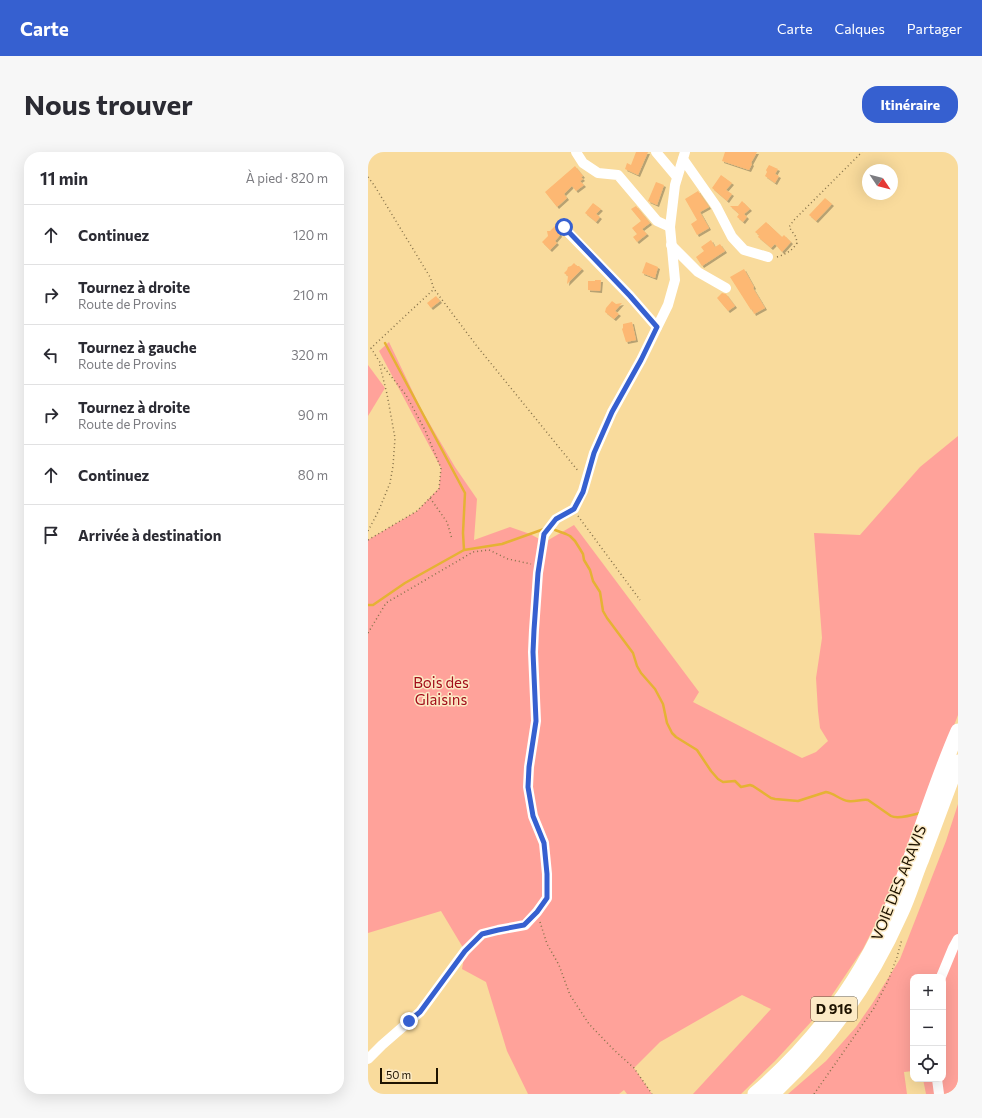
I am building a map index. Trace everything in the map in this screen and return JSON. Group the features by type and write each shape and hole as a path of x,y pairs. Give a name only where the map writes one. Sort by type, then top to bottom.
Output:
{"highway":[{"name":"VOIE DES ARAVIS","path":"755,1094 789,1062 809,1040 839,1002 865,961 891,909 958,731"},
{"name":"VOIE DES ARAVIS","path":"772,1094 802,1065 833,1028 860,990 874,967 902,912 958,762"}],"street":[{"path":"576,152 584,163 598,173 618,175 657,221 670,227"},
{"path":"656,152 678,177"},
{"path":"368,1059 420,1012 465,951 482,934 524,925 537,912 547,898 547,874 544,843 533,816 528,787 529,767 536,721 533,652 539,566 544,534 556,519 574,509 583,492 594,453 612,412 641,360 668,305 675,280 670,227 675,186 684,156"},
{"path":"684,156 716,206 732,237 744,250 768,257"},
{"path":"564,227 630,296 657,327"},
{"path":"671,245 698,272 726,288"},
{"path":"942,974 958,939"},
{"path":"937,1082 939,1094"}],"path":[{"path":"768,257 785,255 794,249 797,243 796,237 789,227 794,220 862,152"},
{"path":"368,177 430,277 434,289 476,345 586,480"},
{"path":"368,540 417,511 439,488 441,468 425,430 406,395 379,361 371,348 434,289"},
{"path":"368,532 390,483 395,438 388,394 379,361"},
{"path":"430,498 448,522 452,539"},
{"path":"574,509 640,600"},
{"path":"368,633 386,603 473,552 489,550 508,559 539,566"},
{"path":"537,912 547,944 559,965 570,995 590,1024 614,1050 634,1068 652,1094"},
{"path":"814,1094 874,1008 888,981 903,936"}],"green space":[{"name":"Bois des Glaisins","path":"389,342 421,409 455,467 477,499 474,540 510,527 530,534 545,542 574,525 699,692 693,702 802,758 816,752 828,741 820,728 818,711 816,678 822,638 814,533 860,535 920,467 958,436 958,715 883,909 863,949 822,1010 775,1061 741,1094 693,1094 771,1009 742,995 660,1042 634,1068 652,1094 627,1094 624,1090 619,1094 528,1094 507,1051 486,982 462,969 465,951 441,911 368,933 368,540 417,511 439,488 441,468 379,351"},
{"path":"368,365 385,388 368,416"},
{"path":"958,804 958,1094 926,1094 924,1082 946,1082 946,974 910,974 910,1071 904,1072 907,1094 788,1094 826,1061 856,1027 872,1004 900,959 946,841"}],"building":[{"path":"636,152 648,152 638,175 625,169 627,163 631,165"},
{"path":"725,152 757,152 749,170 722,161"},
{"path":"769,165 778,169 775,174 779,176 775,183 765,176"},
{"path":"575,166 583,176 581,177 583,179 580,181 584,185 576,191 572,186 564,194 567,198 557,207 545,192"},
{"path":"721,175 732,183 726,190 732,194 727,201 712,188"},
{"path":"656,182 664,185 657,205 648,201"},
{"path":"698,191 709,207 700,212 709,228 697,235 691,224 697,220 685,199"},
{"path":"825,198 832,204 816,221 809,215"},
{"path":"742,201 750,209 744,214 747,217 743,222 737,217 739,214 730,206 738,206"},
{"path":"593,203 601,209 596,214 600,217 596,222 585,213"},
{"path":"636,206 650,223 642,229 647,234 637,242 633,237 637,234 632,228 641,221 631,209"},
{"path":"766,222 782,237 784,235 791,242 782,252 775,244 771,248 758,237 759,235 755,232"},
{"path":"556,225 560,235 555,241 557,243 550,250 542,242 548,236 547,231 550,231"},
{"path":"711,240 715,247 720,244 725,251 702,266 696,257 704,251 701,247"},
{"path":"646,262 658,267 655,278 642,273"},
{"path":"574,263 582,269 567,284 568,276 564,273 568,267"},
{"path":"744,269 765,308 754,314 730,277"},
{"path":"601,280 600,291 588,290 588,281"},
{"path":"722,293 726,294 735,306 728,311 717,298"},
{"path":"436,296 440,301 431,308 427,303"},
{"path":"612,301 616,304 622,303 615,311 619,314 614,319 605,312 606,308"},
{"path":"632,322 636,340 626,342 622,329 623,324"}],"waterway":[{"path":"385,343 465,493 463,533 464,550"},
{"path":"368,605 373,605 405,583 464,550 502,544 544,529"},
{"path":"555,530 570,536 583,554 593,581 600,592 603,611 633,653 641,673 655,689 663,704 667,723 672,733 697,750 718,779 723,782 735,781 741,787 750,785 753,786 775,799 798,801 826,792 848,801 868,800 894,817 920,813"}],"route":[{"path":"409,1021 420,1012 465,951 482,934 524,925 537,912 547,898 547,874 544,843 533,816 528,787 529,767 536,721 533,652 534,630 538,573 544,534 556,519 574,509 583,492 594,453 612,412 641,360 657,327 630,296 564,227"}]}
